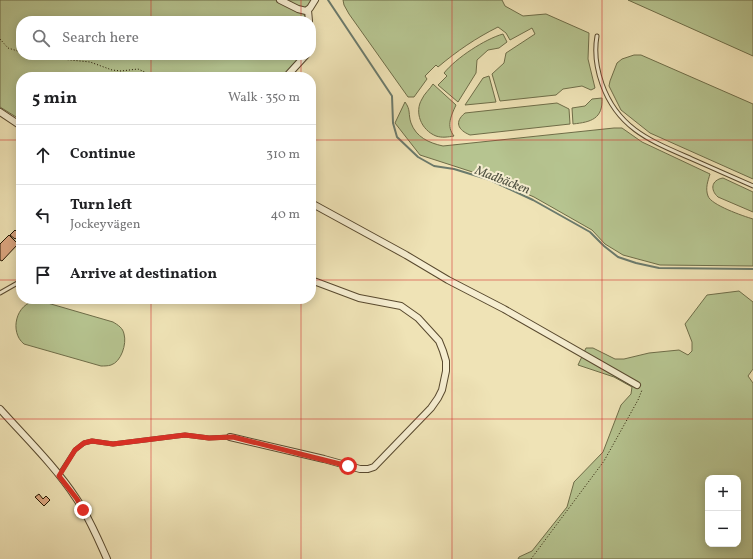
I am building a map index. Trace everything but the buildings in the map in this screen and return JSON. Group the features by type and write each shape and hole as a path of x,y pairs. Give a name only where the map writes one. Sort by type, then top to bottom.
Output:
{"street":[{"path":"280,0 298,9 308,10"},
{"path":"309,16 308,10 315,0"},
{"path":"291,72 303,60"},
{"path":"0,112 16,123"},
{"path":"316,206 448,280 504,309 637,385"},
{"path":"230,437 360,469 368,469 374,467 431,408 438,398 445,376 445,356 439,341 418,318 401,306 359,298 316,282"},
{"path":"0,409 59,476 77,499 90,521 107,559"}],"lane":[{"path":"597,36 595,64 610,103 621,118 654,142 753,186"},
{"path":"0,293 16,284"},
{"path":"59,476 75,450 84,443 92,441 113,444 185,435 209,438 230,437"}],"path":[{"path":"0,39 8,48 16,50"},
{"path":"70,60 90,62 112,70 120,71 138,69 145,72"},
{"path":"531,559 604,462 638,400 642,389 637,385"}],"green space":[{"path":"0,0 312,0 306,9 303,10 305,16 16,16 16,60 300,60 288,72 16,72 16,117 0,107"},
{"path":"343,0 502,0 505,6 523,16 546,14 589,33 588,59 595,88 591,90 582,86 563,89 556,95 500,101 492,74 504,63 506,53 535,34 532,28 510,40 506,33 498,27 467,45 438,67 436,65 425,76 427,79 414,97 408,97 349,14"},
{"path":"628,0 753,0 753,56"},
{"path":"503,34 507,42 499,48 488,50 477,60 476,73 458,102 438,85 447,76 444,73 449,67 463,55 488,40"},
{"path":"634,55 641,55 753,104 753,179 650,133 621,110 609,86 610,81 617,63 622,59"},
{"path":"489,76 496,102 465,105 483,78"},
{"path":"433,84 456,105 451,117 450,125 454,136 436,136 426,130 420,120 420,104 424,95"},
{"path":"602,98 600,111 595,118 585,122 573,124 572,108 585,106 592,99"},
{"path":"405,102 409,110 411,123 416,132 424,139 443,146 622,128 642,142 710,174 707,190 710,199 728,210 753,219 753,266 660,265 623,255 605,244 592,230 534,197 491,178 420,155 395,123"},
{"path":"557,103 569,109 570,124 470,135 463,131 459,126 459,120 465,113"},
{"path":"723,178 753,192 753,212 718,197 715,194 713,188 714,183"},
{"path":"739,291 753,302 753,369 748,376 753,383 753,559 518,559 519,557 532,551 567,507 574,482 603,452 621,405 631,394 632,387 614,377 578,365 586,348 593,348 615,359 624,359 649,353 679,350 688,355 692,351 692,342 685,324 707,295"},
{"path":"28,304 51,304 117,324 123,330 125,338 124,347 120,357 111,365 101,366 24,344 19,339 16,326 19,312"}],"waterway":[{"name":"Madbäcken","path":"328,0 392,96 393,123 397,137 418,157 434,166 454,169 490,180 533,200 590,232 618,257 659,268 753,269"}],"route":[{"path":"83,510 77,499 59,476 75,450 84,443 92,441 113,444 185,435 209,438 233,437 348,466"}]}
